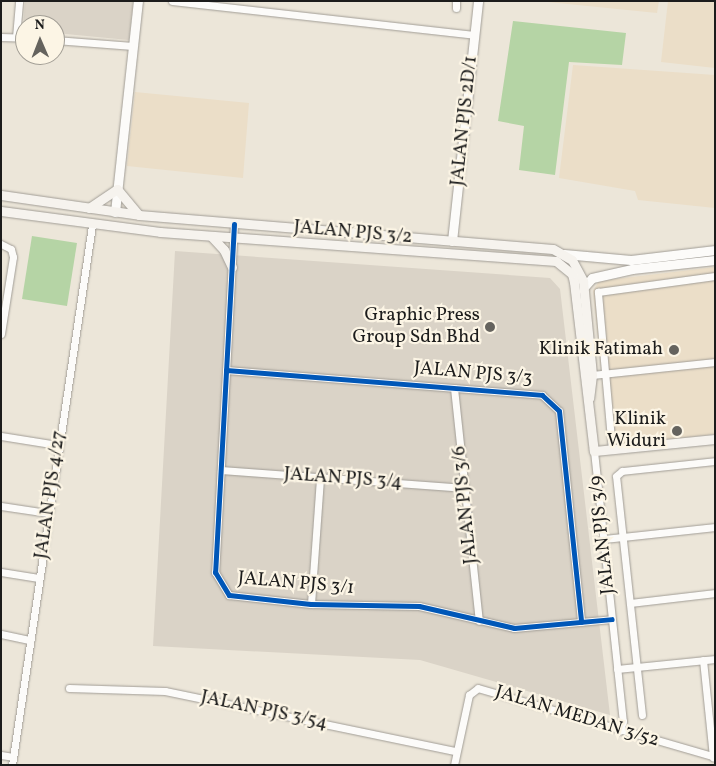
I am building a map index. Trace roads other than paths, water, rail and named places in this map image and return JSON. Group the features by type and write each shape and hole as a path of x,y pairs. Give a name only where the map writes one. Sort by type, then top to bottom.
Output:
{"main road":[{"path":"89,208 117,189 139,215"},
{"name":"JALAN PJS 3/2","path":"1,195 139,215 530,246 564,254"},
{"name":"JALAN PJS 3/2","path":"1,211 92,225 211,236 556,261 576,273"},
{"path":"211,236 224,250 232,267"},
{"path":"564,254 576,273"},
{"name":"JALAN PJS 3/9","path":"576,273 584,287 592,375 589,398"},
{"name":"JALAN PJS 3/9","path":"576,273 594,452"},
{"path":"594,452 715,439"}],"street":[{"path":"18,15 19,1"},
{"path":"115,212 138,1"},
{"path":"172,1 474,35"},
{"name":"JALAN PJS 2D/1","path":"452,241 478,1"},
{"path":"1,36 15,37"},
{"path":"65,41 133,46"},
{"name":"JALAN PJS 3/1","path":"234,224 216,578 232,597 311,604 419,606 478,622 514,628 612,619"},
{"name":"JALAN PJS 4/27","path":"13,761 57,445 92,225"},
{"path":"1,244 11,249 13,257 3,311 1,334"},
{"path":"564,254 630,260 715,250"},
{"path":"584,287 592,278 632,269 715,260"},
{"path":"612,450 598,292 715,276"},
{"path":"592,375 715,362"},
{"name":"JALAN PJS 3/3","path":"226,370 542,395 559,411 582,622"},
{"name":"JALAN PJS 3/6","path":"454,388 478,622"},
{"path":"1,436 57,445"},
{"name":"JALAN PJS 3/9","path":"594,452 623,720 620,731"},
{"path":"642,715 616,476 619,472 715,461"},
{"name":"JALAN PJS 3/4","path":"221,470 464,488"},
{"path":"311,604 320,477"},
{"path":"1,506 48,513"},
{"path":"604,539 715,527"},
{"path":"1,572 39,578"},
{"path":"630,603 715,593"},
{"path":"1,634 30,640"},
{"path":"617,669 715,659"},
{"path":"703,660 714,757"},
{"name":"JALAN PJS 3/54","path":"69,688 165,691 456,751"},
{"name":"JALAN MEDAN 3/52","path":"456,751 469,695 478,688 714,757"},
{"path":"454,765 456,751"},
{"path":"1,756 13,761"}],"place":[{"name":"Graphic Press Group Sdn Bhd","path":"490,327"},
{"name":"Klinik Fatimah","path":"674,350"},
{"name":"Klinik Widuri","path":"677,431"}]}
